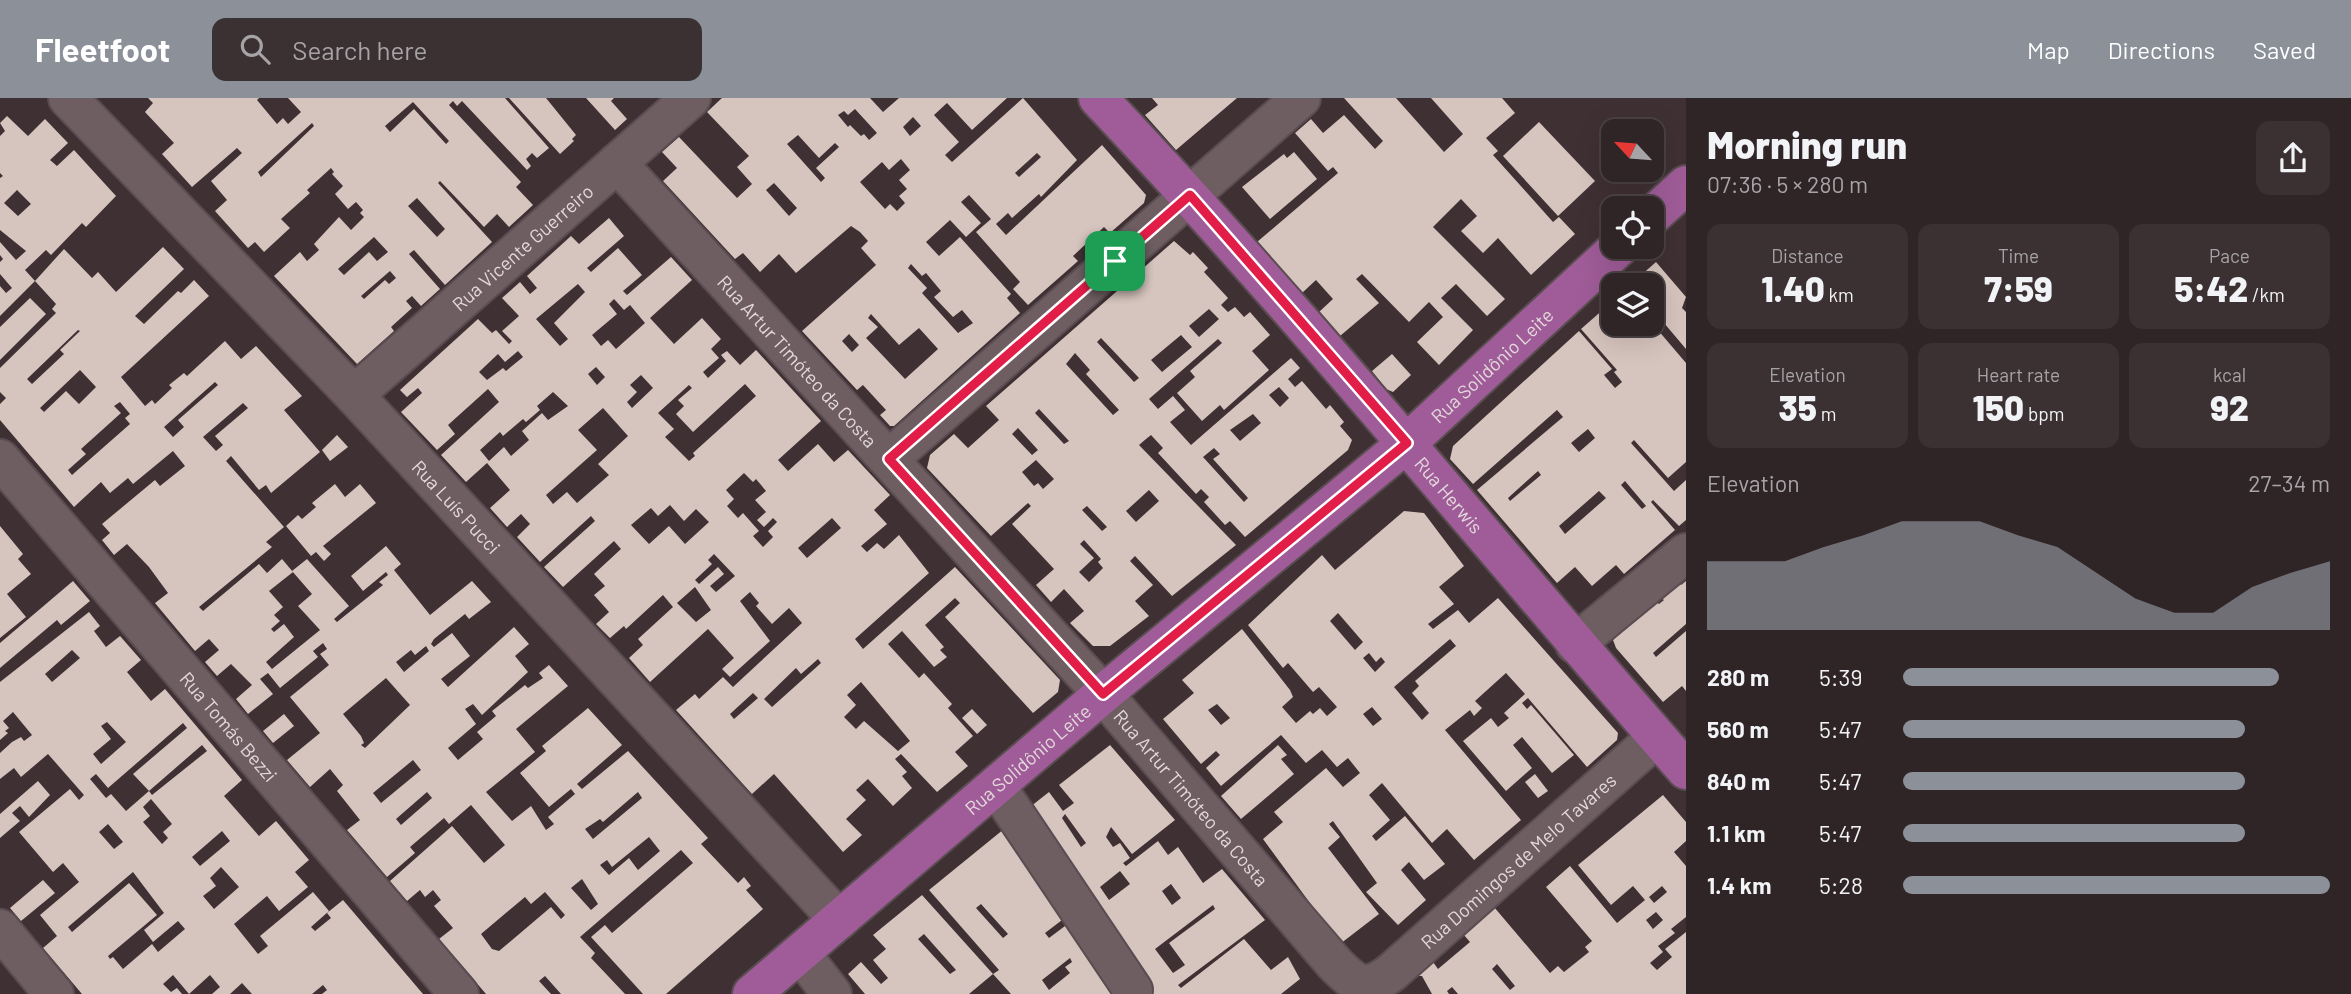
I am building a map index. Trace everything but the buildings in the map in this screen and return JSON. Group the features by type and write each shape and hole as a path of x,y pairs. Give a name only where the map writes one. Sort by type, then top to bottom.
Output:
{"main road":[{"name":"Rua Herwis","path":"1098,98 1190,195 1407,443 1575,644 1686,771"},
{"path":"1664,205 1686,185"},
{"name":"Rua Solidônio Leite","path":"752,994 1103,694 1407,443 1606,259"}],"street":[{"name":"Rua Luís Pucci","path":"68,98 354,396 839,920"},
{"name":"Rua Vicente Guerreiro","path":"354,396 691,98"},
{"path":"889,459 1301,98"},
{"name":"Rua Artur Timóteo da Costa","path":"617,163 1103,694 1335,964 1354,981 1365,985 1377,984"},
{"name":"Rua Tomás Bezzi","path":"0,459 459,994"},
{"path":"1575,644 1686,553"},
{"name":"Rua Domingos de Melo Tavares","path":"1377,984 1657,737"},
{"path":"996,786 1133,990"},
{"path":"0,929 54,994"},
{"path":"800,953 832,994"}],"route":[{"path":"1190,195 1407,443 1103,694 889,459 1115,261 1190,195"}]}
